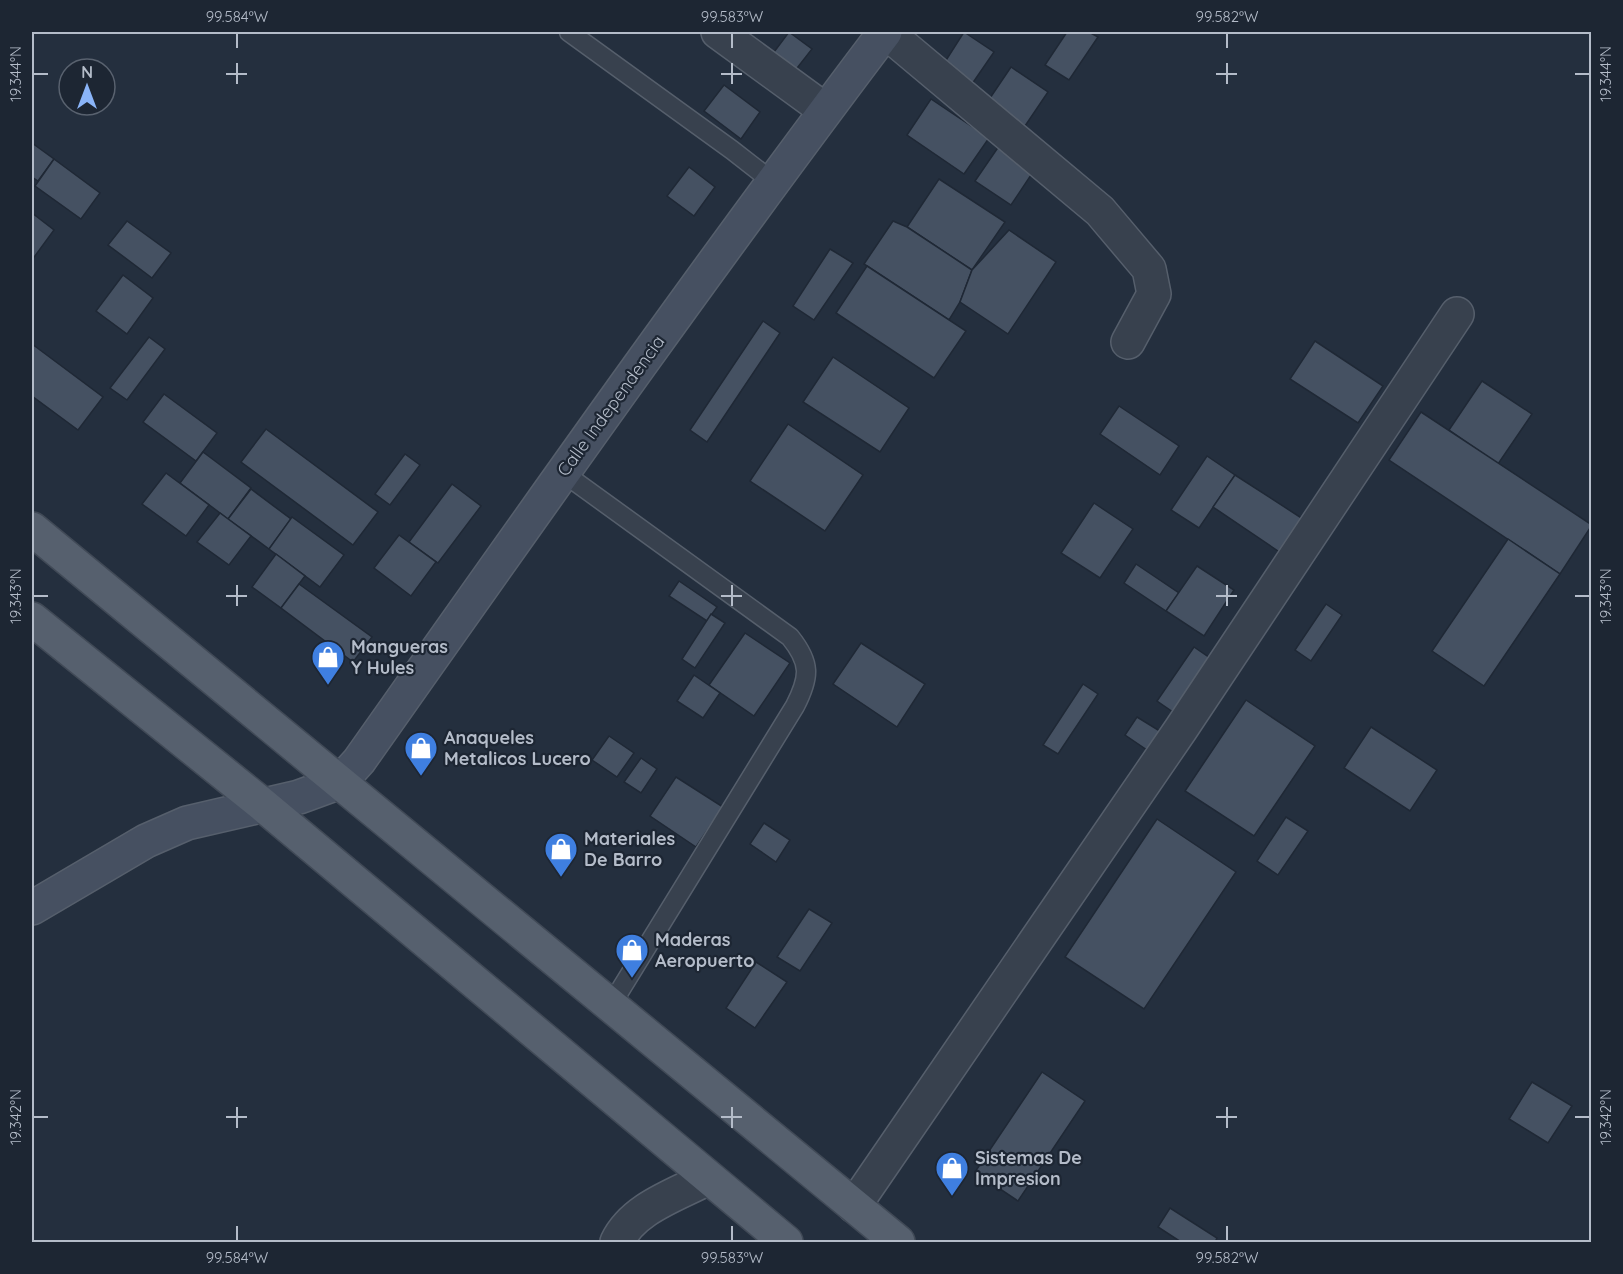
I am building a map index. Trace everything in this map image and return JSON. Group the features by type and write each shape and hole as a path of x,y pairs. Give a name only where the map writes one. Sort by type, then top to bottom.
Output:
{"main road":[{"path":"32,529 898,1242"},
{"path":"32,619 263,805 786,1242"}],"street":[{"path":"718,32 825,110"},
{"name":"Calle Independencia","path":"340,782 359,761 562,472 825,110 885,32"},
{"path":"885,32 1100,211 1149,269 1154,294 1128,342"},
{"path":"854,1206 1181,729 1457,314"},
{"path":"32,908 146,841 187,823 299,797 340,782"},
{"path":"617,1242 625,1228 637,1215 708,1178"}],"lane":[{"path":"569,32 773,182"},
{"path":"562,472 790,637 802,652 806,667 804,687 795,706 611,1005"}],"building":[{"path":"789,32 812,49 794,72 771,56"},
{"path":"964,32 994,52 972,84 943,65"},
{"path":"1067,32 1089,32 1098,37 1069,80 1045,65"},
{"path":"1011,67 1048,92 1025,126 988,101"},
{"path":"724,85 760,112 741,139 704,111"},
{"path":"931,99 989,138 964,174 907,135"},
{"path":"32,143 54,159 38,181 32,177"},
{"path":"999,146 1035,169 1011,205 975,181"},
{"path":"54,159 100,193 81,219 35,186"},
{"path":"689,167 715,187 694,216 667,196"},
{"path":"939,179 1005,222 972,270 907,227"},
{"path":"32,213 54,230 32,260"},
{"path":"127,221 171,253 152,278 108,245"},
{"path":"893,221 907,227 972,270 960,302 949,320 864,264"},
{"path":"1009,230 1056,262 1008,334 960,302 972,270"},
{"path":"830,249 853,263 814,320 793,306"},
{"path":"867,266 966,331 934,378 836,313"},
{"path":"123,275 153,298 127,334 96,311"},
{"path":"763,321 780,333 707,442 690,430"},
{"path":"149,337 165,349 127,400 110,388"},
{"path":"1315,341 1383,386 1358,423 1290,379"},
{"path":"32,344 103,397 78,430 32,396"},
{"path":"833,357 909,408 880,452 803,402"},
{"path":"1482,381 1532,414 1498,464 1449,430"},
{"path":"164,394 217,433 196,461 143,422"},
{"path":"1119,406 1179,446 1160,475 1100,434"},
{"path":"1421,412 1592,525 1560,574 1389,460"},
{"path":"788,424 863,475 825,531 750,481"},
{"path":"266,429 378,512 353,545 241,462"},
{"path":"203,452 251,488 228,519 180,483"},
{"path":"405,454 420,465 390,505 375,494"},
{"path":"1207,456 1235,475 1199,528 1171,510"},
{"path":"166,473 209,505 186,536 142,504"},
{"path":"1235,475 1303,519 1281,553 1213,507"},
{"path":"452,484 481,506 438,563 409,542"},
{"path":"251,489 291,519 269,549 228,519"},
{"path":"1094,503 1133,529 1100,578 1061,553"},
{"path":"220,513 251,536 229,565 197,542"},
{"path":"292,517 344,555 320,587 269,549"},
{"path":"399,535 436,562 411,596 374,568"},
{"path":"1508,539 1560,574 1484,686 1432,651"},
{"path":"276,554 305,576 281,608 252,587"},
{"path":"1136,564 1179,593 1166,611 1124,583"},
{"path":"1197,566 1234,590 1204,636 1166,611"},
{"path":"679,581 717,607 707,621 669,596"},
{"path":"299,584 372,637 353,662 281,608"},
{"path":"1326,604 1342,615 1311,661 1295,650"},
{"path":"711,614 725,623 695,668 682,659"},
{"path":"745,633 790,663 754,716 709,685"},
{"path":"861,643 925,684 897,727 833,684"},
{"path":"1194,647 1210,658 1173,712 1157,701"},
{"path":"694,675 720,693 703,718 677,701"},
{"path":"1083,684 1098,694 1058,754 1043,745"},
{"path":"1246,700 1315,746 1254,836 1185,791"},
{"path":"1137,717 1163,733 1150,752 1125,735"},
{"path":"1371,727 1437,770 1410,811 1344,768"},
{"path":"609,736 634,753 617,777 592,760"},
{"path":"641,758 657,769 641,793 624,782"},
{"path":"676,777 723,807 696,847 650,816"},
{"path":"1286,817 1308,831 1278,875 1257,861"},
{"path":"1157,819 1236,872 1144,1009 1065,957"},
{"path":"764,823 790,840 776,862 750,844"},
{"path":"809,909 832,923 800,971 777,957"},
{"path":"756,962 787,982 755,1028 726,1008"},
{"path":"1042,1072 1085,1101 1018,1201 975,1172"},
{"path":"1532,1082 1572,1106 1548,1143 1509,1119"},
{"path":"1170,1208 1217,1238 1215,1242 1181,1242 1158,1227"}],"place":[{"name":"Mangueras Y Hules","path":"328,686"},
{"name":"Anaqueles Metalicos Lucero","path":"421,777"},
{"name":"Materiales De Barro","path":"561,878"},
{"name":"Maderas Aeropuerto","path":"632,979"},
{"name":"Sistemas De Impresion","path":"952,1197"}]}
